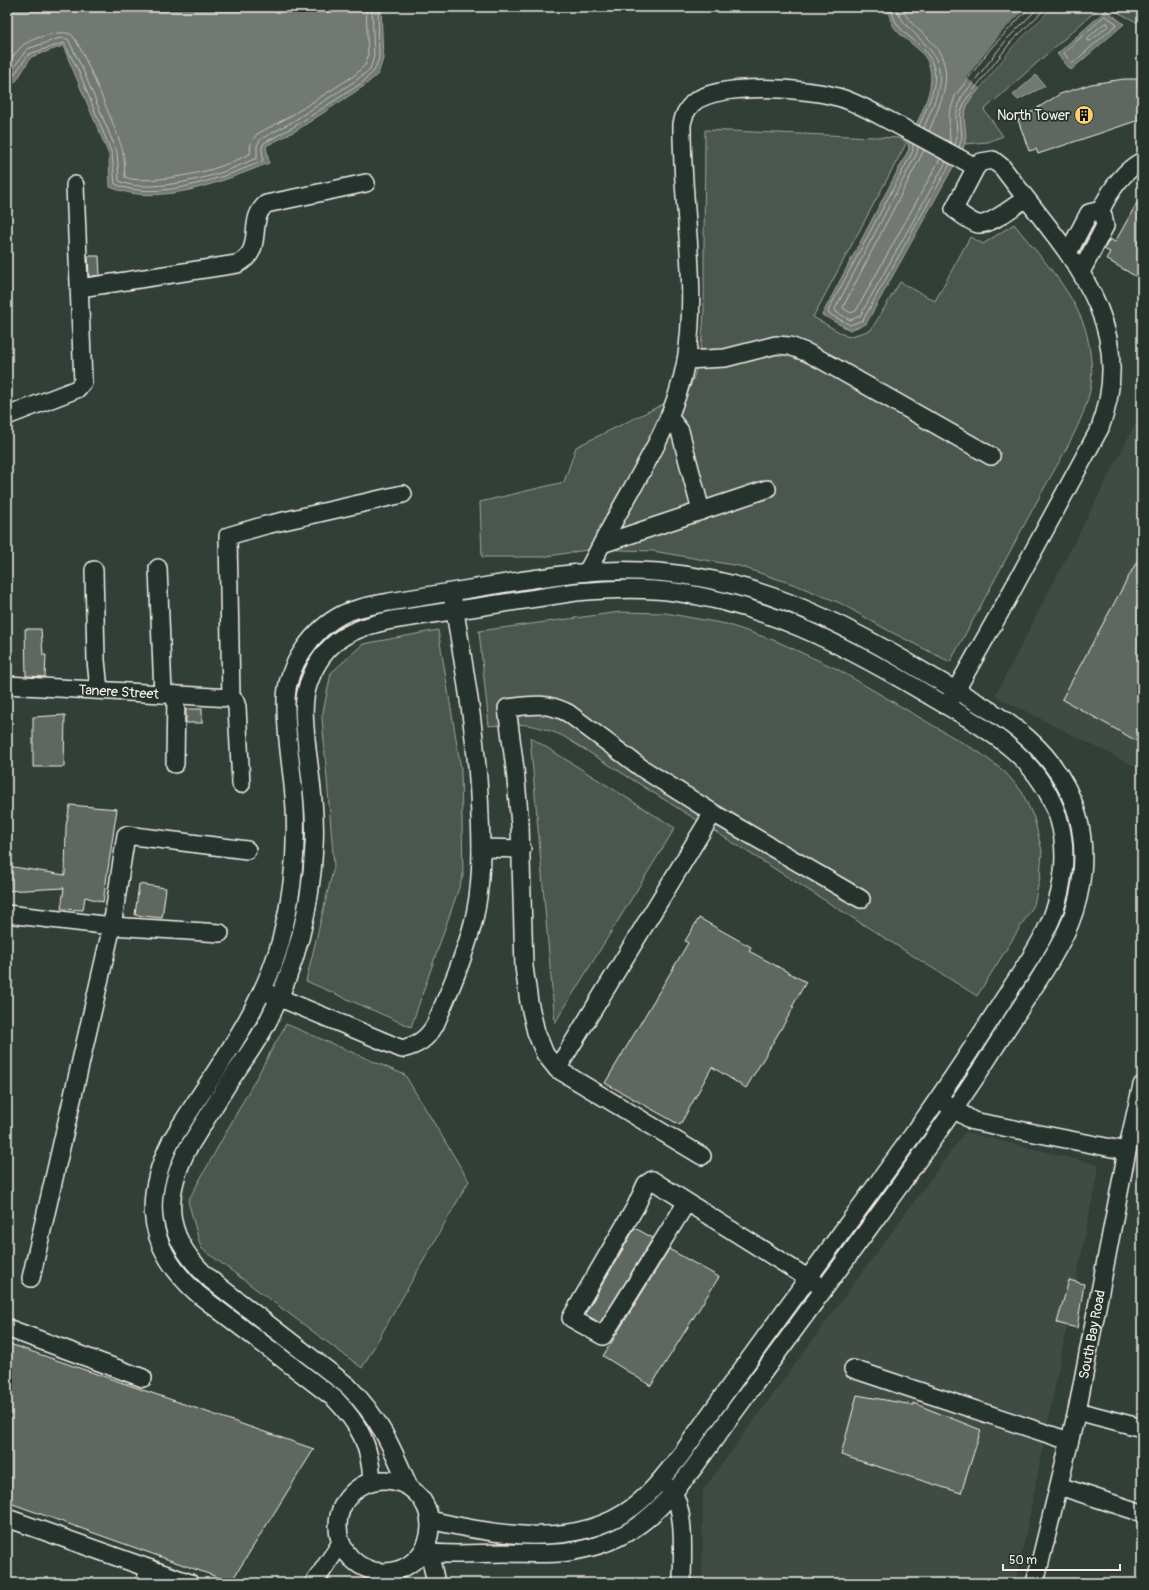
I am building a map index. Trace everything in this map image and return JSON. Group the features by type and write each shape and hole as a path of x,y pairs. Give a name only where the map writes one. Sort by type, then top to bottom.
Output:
{"street":[{"path":"587,572 653,452 669,418 686,360 689,327 689,286 682,124 685,112 694,103 706,96 733,90 782,89 818,93 841,98 859,106 976,167"},
{"path":"946,707 1012,591 1100,428 1107,408 1111,383 1112,360 1106,330 1095,297 1068,253 998,163 993,160 986,160 976,167 954,209 972,221 982,224 995,218 1025,199"},
{"path":"1100,212 1115,186 1126,173 1142,161"},
{"path":"80,288 237,264 247,259 251,251 258,214 266,204 366,183"},
{"path":"7,416 77,389 83,382 75,185"},
{"path":"1068,253 1089,214 1093,212 1100,212"},
{"path":"1081,272 1105,226 1105,218 1100,212"},
{"path":"686,360 725,358 776,345 790,346 827,363 992,456"},
{"path":"669,418 675,423 682,436 701,511"},
{"path":"602,544 767,489"},
{"path":"242,784 237,707 235,701 231,698 228,536 266,525 403,494"},
{"path":"158,568 175,764"},
{"path":"94,570 96,660 99,690"},
{"path":"372,1481 368,1451 352,1416 335,1399 182,1280 170,1265 162,1247 155,1226 152,1205 154,1184 160,1162 171,1141 250,1014 262,990 280,940 291,891 295,845 295,809 286,721 286,697 291,677 299,658 311,640 327,624 344,614 362,608 452,592 587,572 641,571 676,573 763,593 796,604 837,622 956,690 1008,722 1029,738 1043,752 1058,774 1078,816 1082,839 1083,865 1078,896 1070,924 1060,944 955,1110 695,1466 674,1492 644,1523 616,1538 592,1547 567,1552 543,1554 426,1549 407,1566 371,1578 366,1569 355,1563 347,1554 341,1543 338,1532 338,1521 345,1500 352,1492 372,1481 391,1480 409,1487"},
{"path":"430,1520 457,1526 515,1534 565,1534 587,1530 623,1514 648,1494 681,1455 938,1099 990,1021 1043,935 1052,916 1060,892 1064,864 1060,821 1043,784 1029,764 1017,752 998,738 870,661 829,639 789,621 752,609 674,592 606,589 576,592 367,625 338,639 325,652 315,667 304,699 304,720 313,808 314,846 310,880 298,945 279,998 267,1023 191,1144 178,1169 173,1187 171,1205 173,1222 186,1255 195,1267 348,1386 366,1405 389,1442 409,1487 423,1501 430,1520 430,1531 426,1549 436,1583"},
{"path":"262,990 394,1047 402,1049 419,1043 428,1036 435,1025 467,943 478,900 481,848 479,778 452,592"},
{"name":"Tanere Street","path":"7,685 231,698"},
{"path":"702,1156 557,1069 545,1054 536,1032 529,1002 524,967 522,849 515,768 507,708 544,704 556,707 568,713 643,770 713,813 861,899"},
{"path":"557,1069 713,813"},
{"path":"31,1278 112,926 126,835 247,850"},
{"path":"481,848 522,849"},
{"path":"7,914 112,926 220,933"},
{"path":"232,1044 247,1055"},
{"name":"South Bay Road","path":"1035,1583 1077,1411 1126,1151 1140,1108 1142,1085"},
{"path":"938,1099 973,1121 1126,1151"},
{"path":"687,1202 603,1336 571,1318 636,1206 646,1184 652,1180 809,1278 824,1289"},
{"path":"7,1328 143,1378"},
{"path":"853,1369 1069,1441"},
{"path":"1077,1411 1142,1428"},
{"path":"660,1480 674,1492 682,1538 682,1583"},
{"path":"1059,1486 1142,1513"},
{"path":"7,1518 148,1576 190,1583"},
{"path":"314,1583 341,1543"}],"shaded area":[{"path":"1053,7 1100,7 984,110 1003,136 988,142 965,144 964,116 968,103 1014,45"},
{"path":"1108,7 1142,7 1142,25"},
{"path":"705,130 899,138 907,142 813,317 848,337 871,330 900,282 935,301 970,237 983,244 1014,224 1054,273 1079,313 1085,328 1090,349 1092,378 1088,399 1083,413 1063,454 950,662 889,631 840,603 798,586 739,566 653,551 593,549 542,557 482,557 480,502 564,482 576,447 688,392 699,359 703,325"},
{"path":"1142,411 1142,770 995,696"},
{"path":"620,612 665,613 726,624 776,641 837,669 980,753 1005,772 1022,792 1034,818 1042,851 1040,877 1034,905 977,996 563,736 535,726 510,724 489,726 479,631"},
{"path":"438,630 461,769 463,876 411,1027 306,981 334,866 322,717 331,673 363,644"},
{"path":"530,737 675,828 555,1023"},
{"path":"286,1024 405,1075 469,1181 362,1368 201,1248 188,1201"},
{"path":"965,1132 1099,1165 1016,1583 702,1583 703,1490"}],"water":[{"path":"7,7 381,7 383,59 378,74 364,86 297,130 266,146 269,163 191,190 149,195 129,193 110,187 109,155 63,46 31,57 17,80 7,90"},
{"path":"885,7 1053,7 1014,45 968,103 964,116 966,137 963,149 866,324 850,330 822,315 909,149 908,142 927,100 930,89 930,67 925,57 897,31"},
{"path":"1106,10 1124,24 1071,70 1057,54"},
{"path":"1036,75 1045,86 1018,100 1013,95"}],"pier":[{"path":"1027,7 1053,7 1014,45 980,88 966,78 1001,33"}],"building":[{"name":"North Tower","path":"1124,79 1140,79 1142,84 1142,119 1038,154 1036,149 1029,151 1018,120 1060,94 1091,84"},
{"path":"1142,194 1142,280 1106,259 1110,252 1104,249 1110,239 1115,242"},
{"path":"88,256 99,256 100,275 89,277"},
{"path":"1142,552 1142,744 1062,699"},
{"path":"25,629 41,629 43,655 46,655 45,677 26,676"},
{"path":"186,709 202,709 202,723 186,723"},
{"path":"65,715 64,767 33,767 33,717"},
{"path":"70,805 117,809 103,902 85,897 83,910 61,909 64,888 7,891 7,866 65,875 66,826"},
{"path":"139,884 166,888 162,918 135,915"},
{"path":"699,918 751,947 749,951 806,982 792,1007 794,1007 746,1088 712,1067 680,1125 605,1083 688,943 685,941"},
{"path":"635,1228 653,1238 600,1323 585,1314"},
{"path":"669,1249 719,1277 651,1386 603,1356"},
{"path":"1069,1280 1084,1284 1077,1328 1057,1323"},
{"path":"7,1343 314,1449 231,1582 7,1502"},
{"path":"857,1395 913,1405 913,1403 981,1430 961,1493 841,1455"}],"place":[{"name":"North Tower","path":"1084,115"}]}
